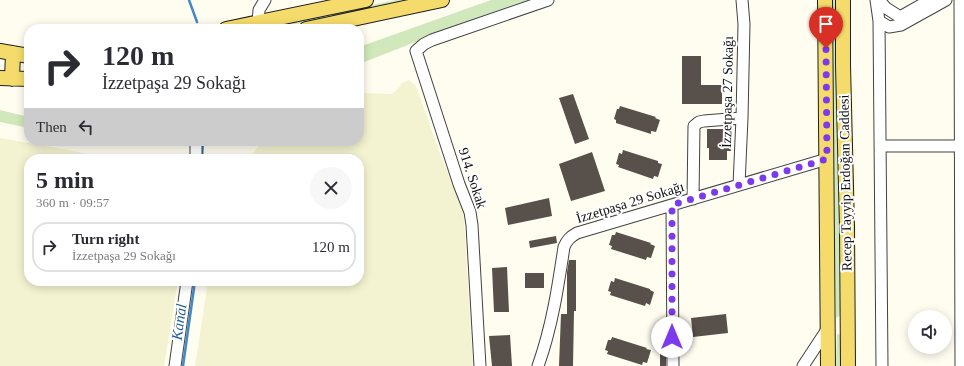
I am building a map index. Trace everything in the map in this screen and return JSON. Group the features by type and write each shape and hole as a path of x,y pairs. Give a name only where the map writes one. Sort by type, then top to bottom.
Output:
{"main road":[{"path":"249,24 366,0"},
{"path":"329,24 442,0"},
{"name":"Recep Tayyip Erdoğan Caddesi","path":"825,0 828,366"},
{"name":"Recep Tayyip Erdoğan Caddesi","path":"843,0 848,366"},
{"path":"24,55 7,52 6,79 24,79"}],"street":[{"path":"258,22 259,10 265,0"},
{"name":"914. Sokak","path":"480,366 470,212 459,184 416,51 424,44 432,40 548,0"},
{"name":"İzzetpaşa 27 Sokağı","path":"739,185 744,24 742,0"},
{"path":"876,0 879,21 882,366"},
{"path":"879,0 886,8 900,17 930,0"},
{"path":"879,21 889,27 901,25 946,0"},
{"path":"960,0 960,146 962,159 961,366"},
{"path":"693,199 694,126 699,122 704,121 742,118"},
{"path":"880,146 960,146"},
{"name":"İzzetpaşa 29 Sokağı","path":"538,366 551,326 564,247 567,240 577,233 827,159"},
{"path":"672,205 673,366"},
{"path":"175,366 186,286"},
{"path":"803,366 828,328"}],"green space":[{"path":"396,0 412,0 295,24 279,24"},
{"path":"491,0 536,0 418,41 364,62 364,45"},
{"path":"830,0 836,0 842,314 836,318"},
{"path":"409,80 416,86 439,151 462,208 464,219 473,366 195,366 207,286 364,286 364,154 252,154 259,146 364,146 364,93 392,94 402,83"},
{"path":"0,110 24,116 24,127 0,122"},
{"path":"0,138 24,142 24,146 46,146 86,154 24,154 24,286 177,286 164,366 0,366"},
{"path":"837,334 842,335 842,366 836,366"}],"building":[{"path":"682,56 701,56 701,85 722,85 722,104 682,104"},
{"path":"573,94 589,139 575,144 559,98"},
{"path":"620,106 656,117 655,118 660,120 656,132 651,131 651,134 616,123 616,120 614,119 617,109 619,109"},
{"path":"707,129 731,129 731,151 727,151 727,160 709,160 709,148 707,148"},
{"path":"623,150 658,161 658,163 662,164 658,177 654,176 653,179 618,167 619,165 616,164 619,153 622,154"},
{"path":"592,152 605,191 571,201 559,164"},
{"path":"549,198 552,216 508,225 505,208"},
{"path":"616,232 651,243 650,244 655,246 651,258 647,257 646,260 611,249 612,246 609,245 612,235 615,235"},
{"path":"556,236 557,243 530,248 529,241"},
{"path":"569,260 576,260 576,311 574,311 573,366 559,366 561,314 567,314 567,272"},
{"path":"507,267 509,312 494,312 492,268"},
{"path":"525,273 544,273 544,288 525,288"},
{"path":"615,278 650,289 654,292 650,305 646,303 645,306 610,295 611,292 608,291 611,281 614,282"},
{"path":"726,314 728,333 693,337 691,318"},
{"path":"660,323 666,323 666,366 660,366"},
{"path":"510,335 512,366 492,366 489,336"},
{"path":"612,337 651,350 647,363 643,362 642,365 607,354 608,351 605,350 608,340 611,340"}],"waterway":[{"name":"Kanal","path":"189,0 197,22"},
{"name":"Kanal","path":"202,154 203,146"},
{"name":"Kanal","path":"183,366 194,286"}],"route":[{"path":"672,337 672,205 827,159 826,48"}]}
